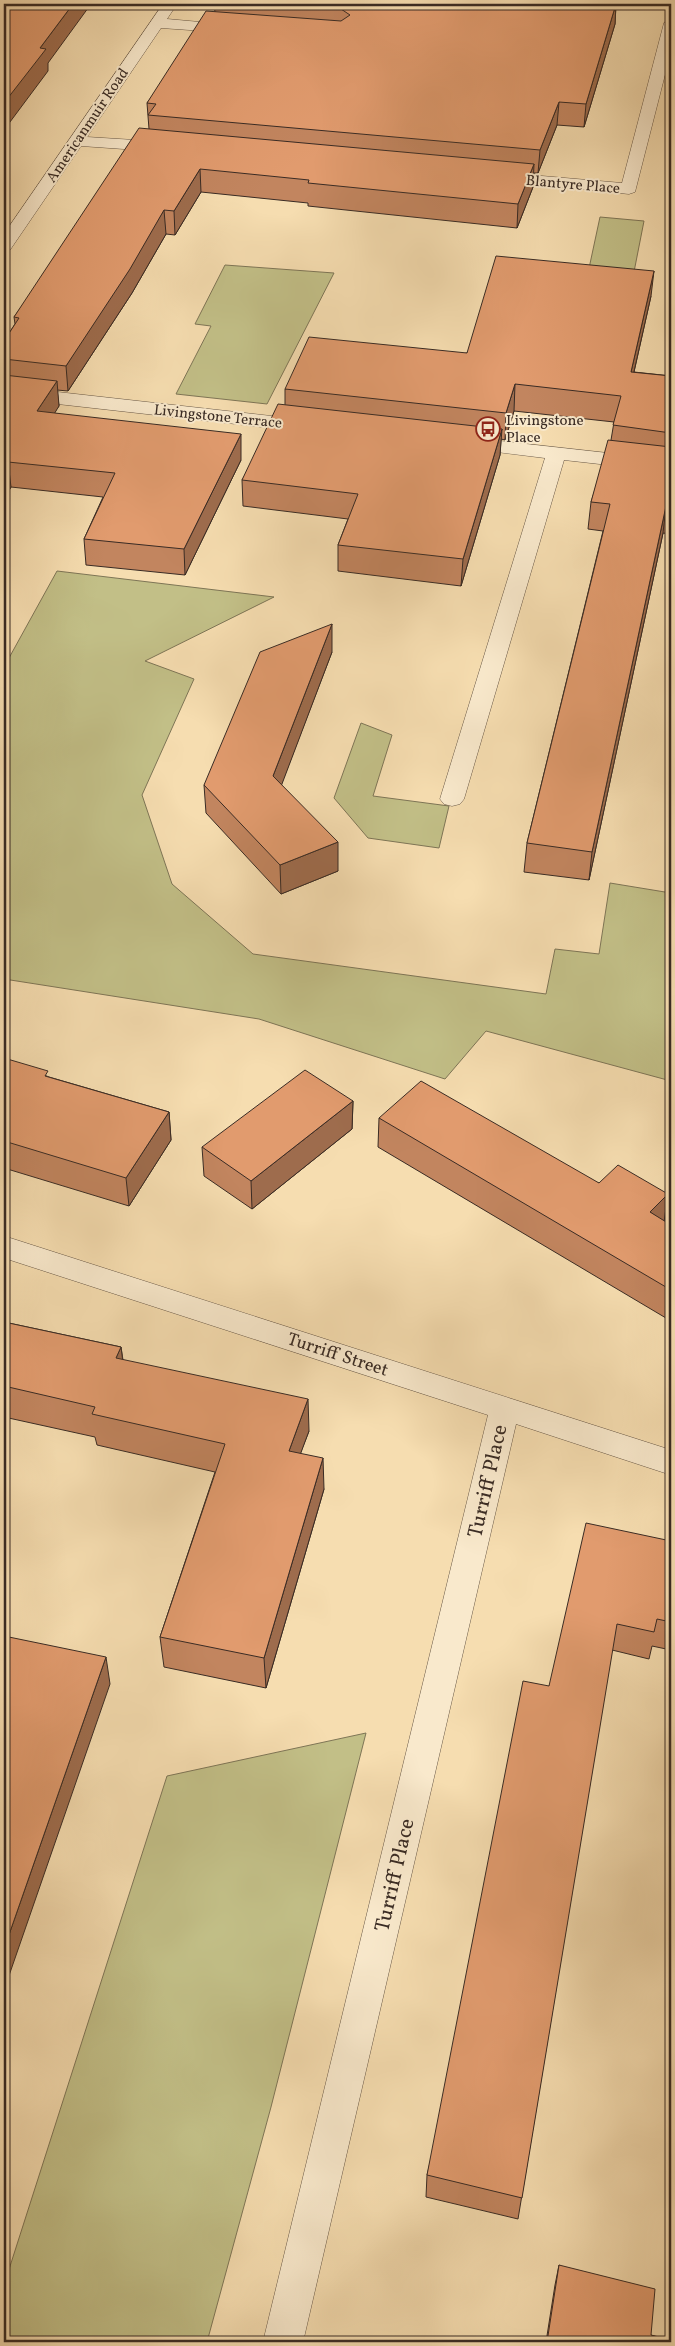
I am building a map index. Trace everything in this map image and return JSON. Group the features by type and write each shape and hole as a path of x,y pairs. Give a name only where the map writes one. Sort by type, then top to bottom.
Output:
{"street":[{"name":"Americanmuir Road","path":"4,246 170,4"},
{"path":"157,23 244,30"},
{"name":"Blantyre Place","path":"484,176 629,189 671,23"},
{"path":"76,141 178,148"},
{"name":"Livingstone Terrace","path":"4,392 329,428"},
{"path":"447,441 671,466"},
{"path":"452,799 556,453"},
{"name":"Turriff Street","path":"4,1247 671,1462"},
{"name":"Turriff Place","path":"283,2342 505,1408"}],"shaded area":[{"path":"600,217 644,221 633,277 588,273"},
{"path":"225,265 334,273 267,404 176,394 211,326 195,324"},
{"path":"57,571 274,597 145,661 194,679 142,795 172,884 253,954 546,994 555,949 599,954 610,883 671,893 671,1081 486,1031 445,1079 259,1019 4,979 4,667"},
{"path":"361,723 392,735 373,796 449,806 439,848 368,838 334,798"},
{"path":"366,1733 271,2107 207,2342 4,2342 4,2285 167,1776"}],"building":[{"path":"4,4 73,4 40,48 46,49 4,103"},
{"path":"275,4 616,4 586,104 559,102 540,150 148,115 156,104 147,103 206,11 341,21 350,15 341,9"},
{"path":"139,128 534,164 518,204 308,183 309,180 200,169 174,211 164,210 130,269 66,366 4,359 4,341 19,318 14,317"},
{"path":"496,256 654,271 631,372 671,376 671,433 613,425 621,396 515,384 506,413 285,389 309,337 467,353"},
{"path":"4,375 57,381 37,411 241,434 184,549 84,539 115,473 8,462 4,468"},
{"path":"278,404 502,429 463,559 338,545 358,494 242,480"},
{"path":"608,440 671,447 671,506 666,506 592,852 527,843 610,504 591,502"},
{"path":"332,624 273,776 338,842 280,865 204,785 260,652"},
{"path":"4,1058 48,1071 45,1076 169,1112 126,1178 4,1141"},
{"path":"305,1070 353,1101 251,1181 202,1147"},
{"path":"421,1081 599,1183 618,1165 668,1194 650,1212 671,1225 671,1290 379,1118"},
{"path":"4,1322 121,1347 116,1358 308,1399 289,1451 323,1458 264,1658 160,1637 225,1444 92,1414 95,1407 4,1386"},
{"path":"586,1523 671,1541 671,1622 657,1619 654,1632 617,1624 522,2198 427,2175 523,1681 549,1686"},
{"path":"4,1636 106,1657 4,1949"},
{"path":"559,2265 655,2289 651,2335 671,2340 671,2342 547,2342"}],"place":[{"name":"Livingstone Place","path":"488,429"}]}
